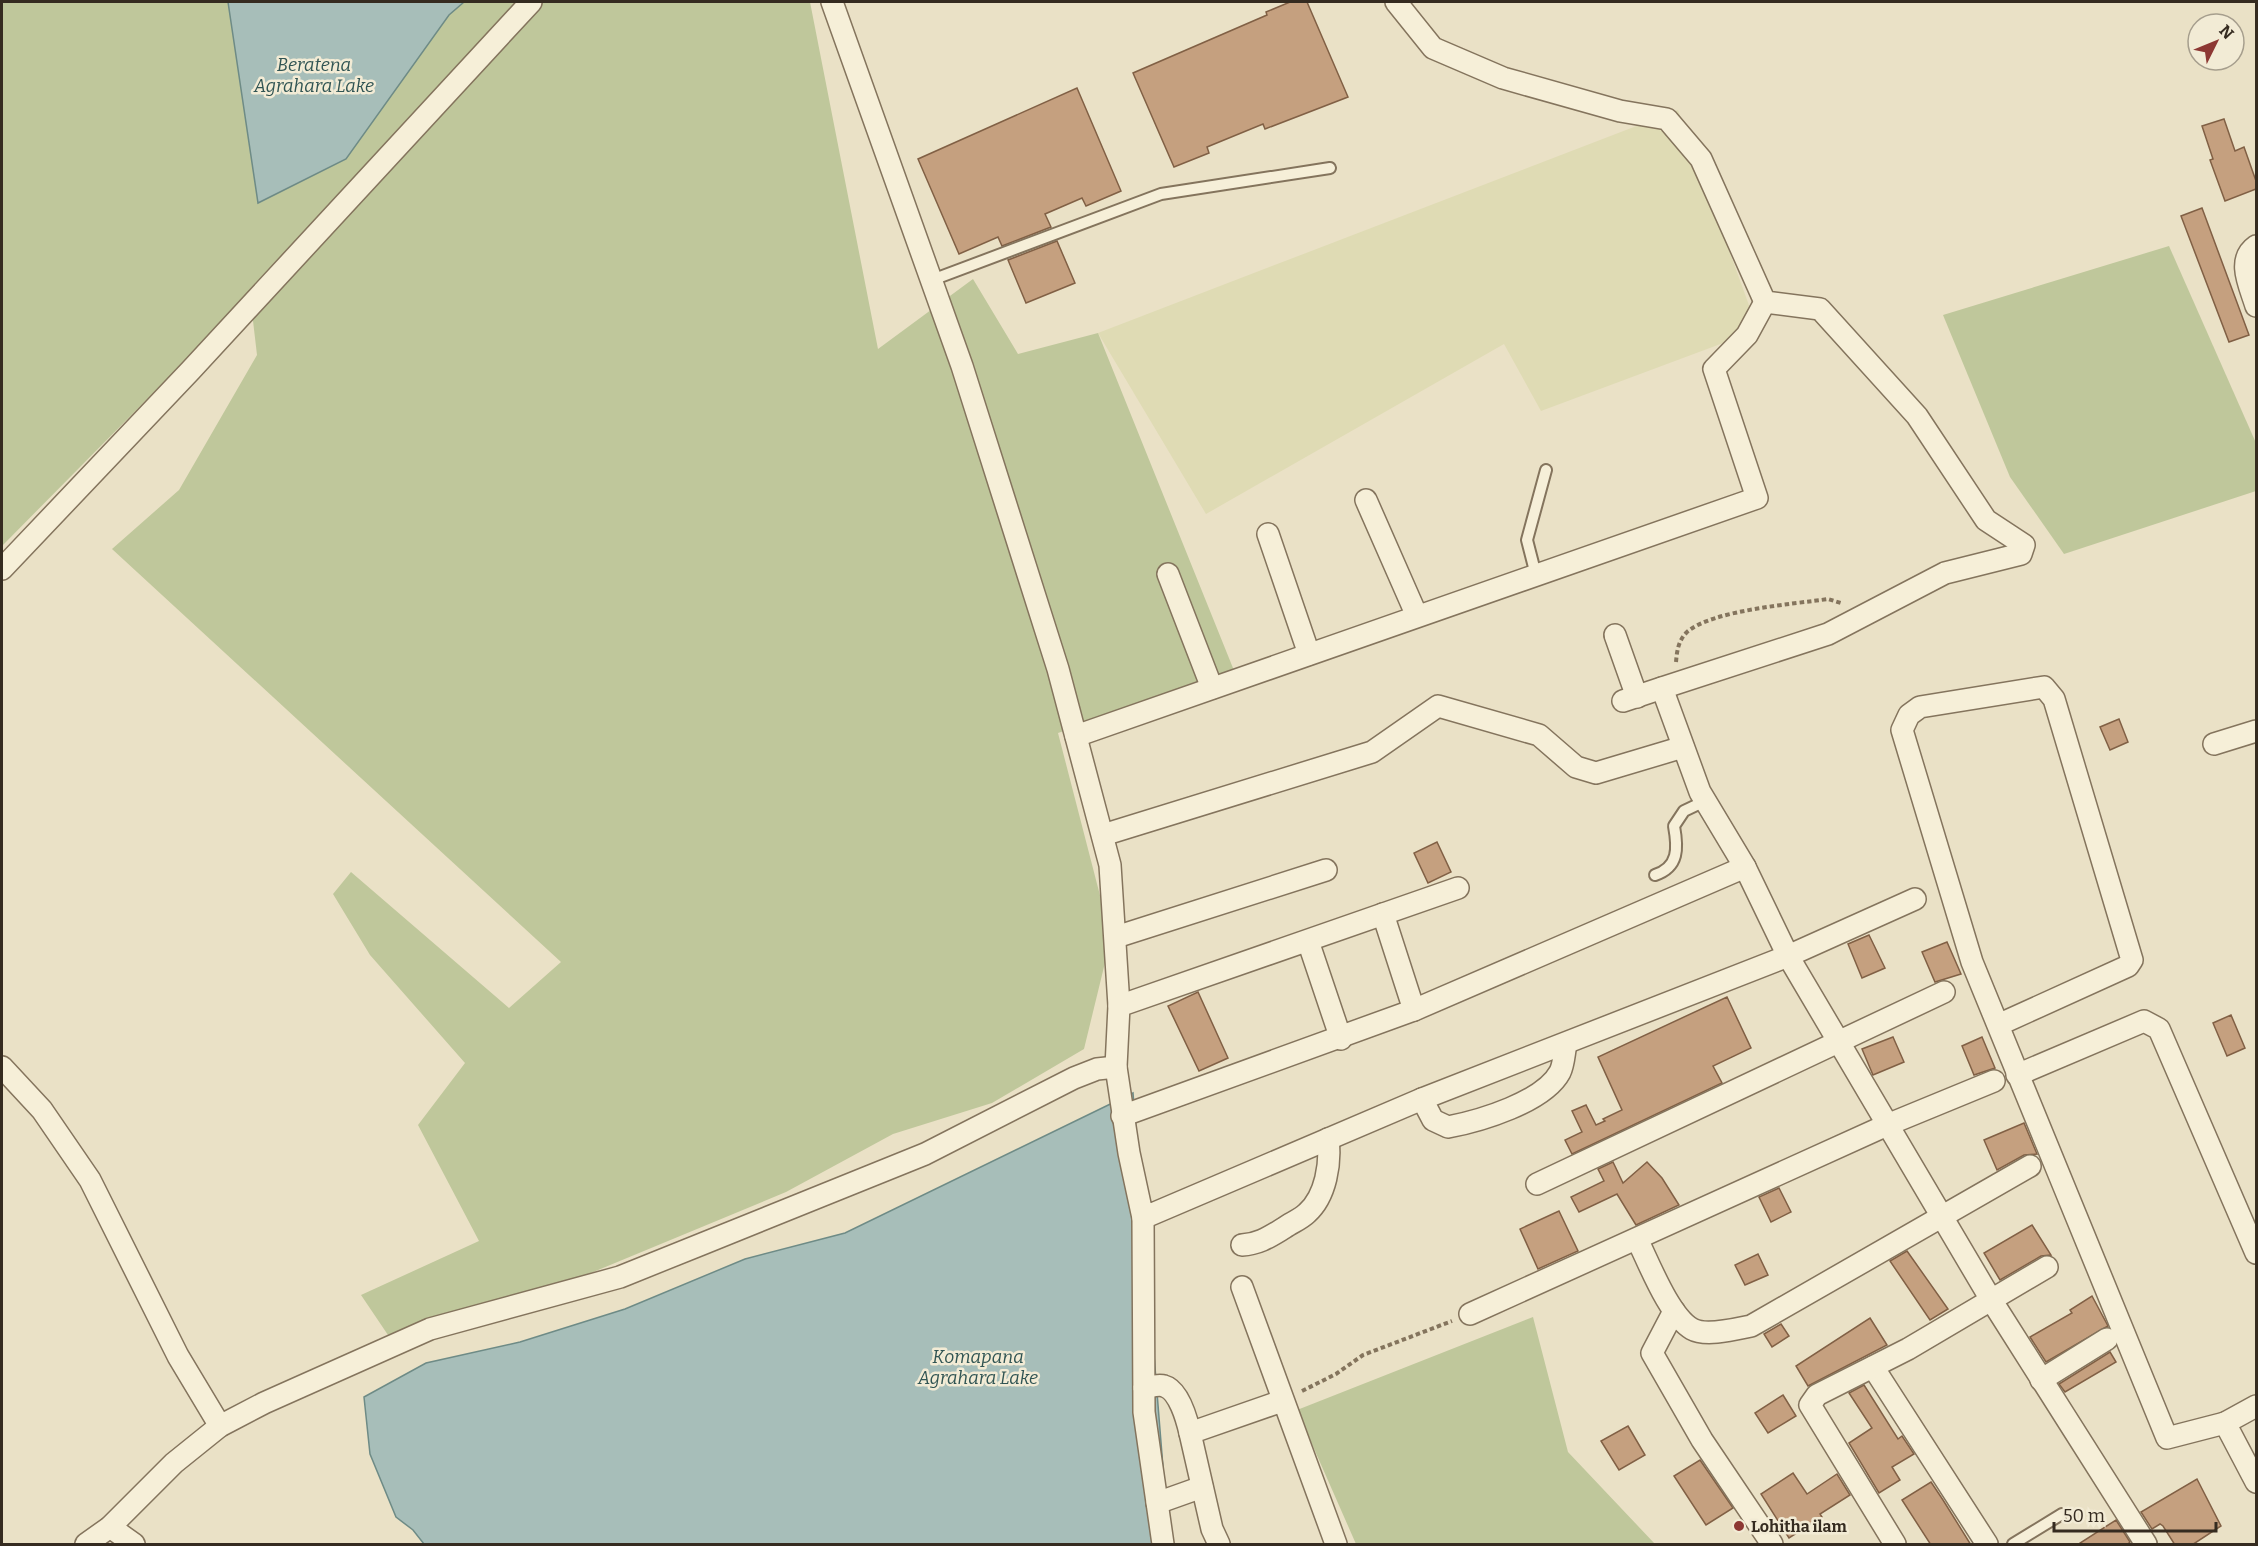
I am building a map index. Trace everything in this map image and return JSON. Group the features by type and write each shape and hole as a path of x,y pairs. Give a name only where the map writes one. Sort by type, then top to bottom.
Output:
{"street":[{"path":"2,569 191,370 531,2"},
{"path":"831,2 932,280 984,433 1058,669 1110,865 1119,1006 1116,1067 1122,1116 1143,1218 1144,1412 1163,1545"},
{"path":"1396,2 1433,48 1503,78 1620,111 1667,119 1701,159 1765,302"},
{"path":"2256,246 2249,251 2244,266 2256,306"},
{"path":"1076,736 1757,498 1714,369 1747,335 1765,302"},
{"path":"1615,635 1630,699 1828,634 1865,617 1945,573 2021,555 2024,545 1986,520 1917,416 1820,309 1765,302"},
{"path":"1366,500 1417,616"},
{"path":"1268,534 1309,654"},
{"path":"1168,574 1212,688"},
{"path":"1668,686 1683,747 1705,801 1745,867 1788,956 1839,1039 1990,1299 2146,1545"},
{"path":"1998,1025 2128,966 2132,960 2055,699 2044,687 1920,706 1909,715 1902,730 1972,962 2167,1437 2225,1423 2256,1406"},
{"path":"1103,835 1371,752 1438,706 1539,735 1576,767 1596,773 1683,747"},
{"path":"2214,744 2256,731"},
{"path":"1122,1116 1341,1039 1414,1010 1745,867"},
{"path":"1116,937 1326,870"},
{"path":"1119,1006 1458,888"},
{"path":"1143,1218 1422,1099 1788,956 1915,899"},
{"path":"1383,914 1414,1010"},
{"path":"1308,941 1341,1039"},
{"path":"1538,1184 1839,1039 1944,992"},
{"path":"2017,1075 2144,1021 2159,1029 2256,1253"},
{"path":"1422,1099 1433,1120 1448,1127 1501,1112 1546,1087 1560,1072 1566,1044"},
{"path":"2,1067 42,1110 90,1180 178,1356 220,1426"},
{"path":"86,1545 110,1527 174,1463 220,1426 264,1403 430,1329 620,1277 925,1154 1074,1078 1097,1069 1116,1067"},
{"path":"1470,1314 1887,1125 1994,1081"},
{"path":"1242,1245 1258,1244 1307,1213 1318,1199 1326,1176 1330,1155 1328,1139"},
{"path":"1637,1239 1674,1311 1693,1330 1721,1333 1751,1326 2030,1166"},
{"path":"1895,1545 1810,1405 1817,1395 1908,1349 2047,1267"},
{"path":"1242,1287 1336,1545"},
{"path":"1674,1311 1652,1353 1702,1440 1772,1545"},
{"path":"2041,1380 2107,1340"},
{"path":"1873,1367 1987,1545"},
{"path":"1144,1388 1162,1385 1170,1390 1187,1418 1212,1529 1219,1545"},
{"path":"1190,1433 1282,1401"},
{"path":"2225,1423 2256,1482"},
{"path":"1157,1503 1202,1487"},
{"path":"110,1527 134,1545"}],"lane":[{"path":"932,280 1161,194 1330,168"},
{"path":"1536,575 1527,540 1546,470"},
{"path":"1655,875 1665,872 1675,862 1677,843 1674,826 1679,818 1684,811 1705,801"},
{"path":"2013,1545 2062,1514"}],"path":[{"path":"1668,686 1677,648 1686,633 1705,620 1828,599 1851,606 1865,617"},
{"path":"1282,1401 1336,1374 1363,1355 1470,1314"}],"shaded area":[{"path":"1678,110 1758,330 1541,411 1504,344 1206,514 1098,333"}],"green space":[{"path":"2,2 810,2 878,349 973,279 1018,354 1098,333 1235,673 1058,733 1111,938 1084,1049 992,1103 893,1134 786,1192 586,1275 388,1335 361,1295 479,1241 418,1125 465,1063 370,955 333,894 351,872 509,1008 561,962 112,549 179,490 257,355 250,295 2,546"},
{"path":"2169,246 2256,443 2256,491 2064,554 2010,477 1943,315"},
{"path":"1533,1317 1568,1452 1655,1544 1356,1544 1297,1410"}],"water":[{"name":"Beratena Agrahara Lake","path":"228,2 464,2 449,15 346,159 258,203"},
{"name":"Komapana Agrahara Lake","path":"1133,1093 1169,1542 1166,1544 424,1544 413,1530 396,1517 370,1454 364,1397 426,1363 520,1342 625,1309 745,1259 845,1233"}],"building":[{"path":"1290,2 1307,2 1348,97 1265,129 1263,124 1207,147 1209,153 1174,167 1133,73 1267,15 1266,12"},
{"path":"1077,88 1121,191 1086,206 1082,198 1045,214 1051,227 1002,246 998,237 959,254 918,159"},
{"path":"2224,119 2235,151 2244,147 2256,181 2256,189 2225,201 2210,160 2213,159 2202,126"},
{"path":"2202,208 2249,335 2229,342 2181,216"},
{"path":"1057,241 1075,283 1026,303 1008,260"},
{"path":"2119,719 2128,742 2110,750 2100,727"},
{"path":"1437,842 1451,872 1428,883 1414,853"},
{"path":"1869,935 1885,968 1862,978 1848,944"},
{"path":"1947,942 1961,974 1935,982 1922,952"},
{"path":"1198,992 1228,1058 1199,1071 1168,1006"},
{"path":"1727,997 1751,1048 1713,1066 1722,1083 1572,1154 1565,1140 1582,1132 1572,1111 1586,1105 1596,1125 1622,1110 1598,1057"},
{"path":"2231,1015 2245,1048 2227,1056 2213,1023"},
{"path":"1893,1037 1904,1062 1873,1075 1862,1049"},
{"path":"1982,1037 1995,1068 1974,1075 1962,1046"},
{"path":"2024,1123 2037,1154 2024,1155 1997,1170 1984,1140"},
{"path":"1613,1162 1623,1183 1647,1162 1662,1178 1679,1205 1636,1225 1617,1194 1579,1212 1571,1197 1604,1181 1598,1169"},
{"path":"1779,1188 1791,1212 1771,1222 1759,1197"},
{"path":"1559,1211 1578,1251 1538,1269 1520,1229"},
{"path":"2032,1225 2051,1255 2041,1256 2000,1280 1984,1253"},
{"path":"1907,1251 1948,1309 1930,1320 1890,1261"},
{"path":"1758,1254 1768,1275 1745,1285 1735,1265"},
{"path":"2092,1296 2108,1326 2046,1362 2030,1337 2072,1313 2070,1310"},
{"path":"1870,1318 1887,1345 1808,1386 1796,1366"},
{"path":"1781,1324 1789,1336 1772,1347 1764,1334"},
{"path":"2110,1352 2116,1362 2065,1392 2059,1384"},
{"path":"1864,1385 1898,1439 1902,1436 1914,1454 1892,1467 1900,1480 1879,1493 1849,1443 1872,1428 1849,1393"},
{"path":"1783,1395 1796,1416 1768,1433 1755,1413"},
{"path":"1628,1426 1645,1455 1619,1470 1601,1441"},
{"path":"1700,1460 1733,1508 1706,1525 1674,1476"},
{"path":"1793,1473 1807,1494 1837,1474 1850,1495 1820,1514 1822,1517 1789,1538 1761,1494"},
{"path":"2197,1479 2221,1526 2192,1545 2175,1545 2163,1526 2160,1524 2152,1529 2141,1512"},
{"path":"1931,1482 1971,1545 1931,1545 1902,1500"},
{"path":"2116,1520 2130,1542 2127,1545 2077,1545"}],"place":[{"name":"Lohitha ilam","path":"1739,1526"}]}
